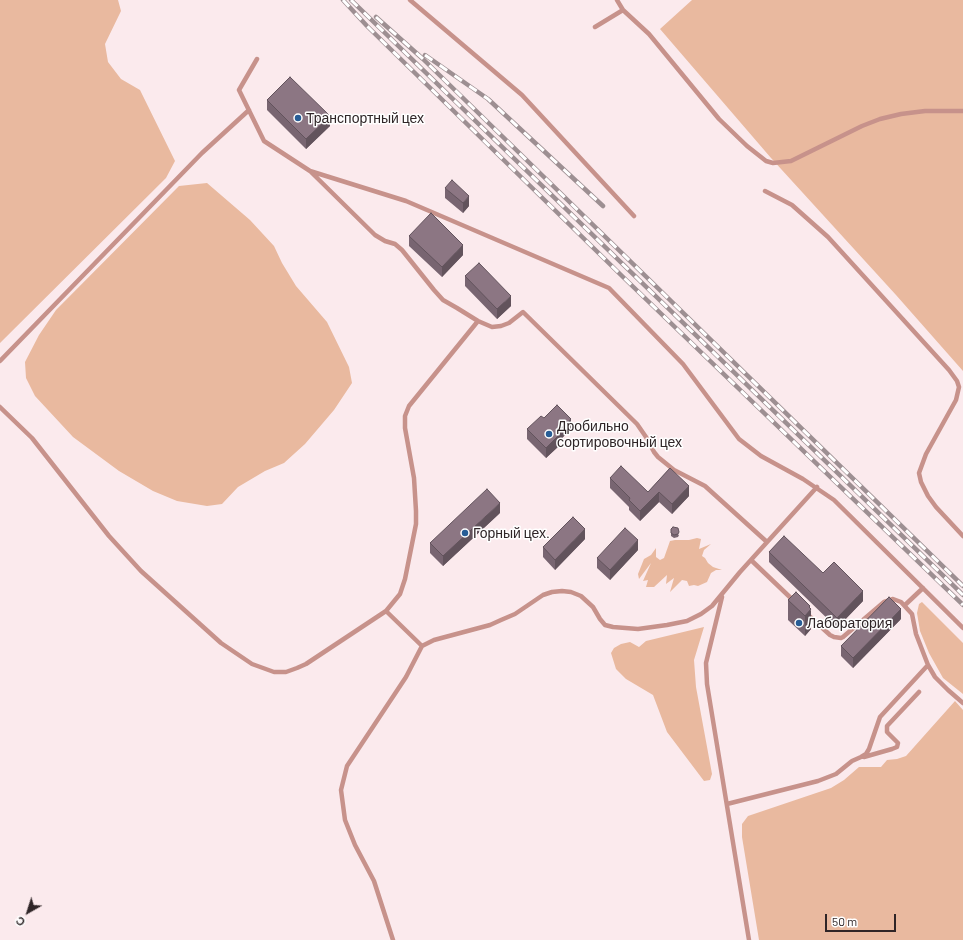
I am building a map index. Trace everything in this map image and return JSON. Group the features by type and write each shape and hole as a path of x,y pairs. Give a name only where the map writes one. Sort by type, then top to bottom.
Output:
{"lane":[{"path":"410,0 522,94 634,216"},
{"path":"617,0 623,10 649,34 719,118 747,146 766,161 773,163 791,161 862,126 880,119 901,114 925,111 963,111"},
{"path":"595,27 623,10"},
{"path":"257,59 239,90 264,141 310,172 375,235 394,244 402,250 443,300 478,321 492,327 509,323 523,312 637,424 658,457 674,470 705,486 767,542"},
{"path":"0,361 202,153 249,110"},
{"path":"310,172 406,201 609,288 683,364 739,439 761,456 804,478 834,500 963,628"},
{"path":"765,191 792,205 828,237 949,370 957,381 959,387 956,400 926,454 919,473 921,482 928,496 936,507 963,536"},
{"path":"0,407 32,438 109,536 140,571 221,643 252,664 274,672 286,672 306,664 386,611 400,594 405,579 416,524 414,478 405,428 405,416 409,406 478,321"},
{"path":"393,940 374,881 355,845 345,820 341,790 347,766 406,677 422,646 434,640 490,625 515,614 543,595 562,591 571,592 581,596 593,607 600,619 605,624 623,629 638,629 687,621 707,611 817,487"},
{"path":"751,560 834,637 843,637 884,602 893,599 898,600 905,605 912,614 916,634 928,665 935,677 963,703"},
{"path":"905,605 923,588"},
{"path":"722,595 706,663 707,684 749,940"},
{"path":"386,611 422,646"},
{"path":"861,758 869,749 880,717 928,665"},
{"path":"727,804 818,781 836,774 852,761 896,747 898,742 887,732 887,726 919,692"}],"shaded area":[{"path":"0,0 118,0 121,11 105,44 108,62 121,79 140,90 175,161 166,178 0,343"},
{"path":"692,0 963,0 963,371 771,158 660,29"},
{"path":"207,183 250,220 274,246 296,286 327,322 349,367 352,383 334,410 305,444 284,463 265,471 238,487 222,504 207,506 177,501 153,491 119,471 73,437 35,396 26,378 25,362 39,335 56,310 179,186"},
{"path":"697,538 701,539 699,549 711,544 704,550 702,556 713,567 722,570 716,570 711,573 707,582 698,586 689,586 687,581 682,580 670,592 674,578 666,584 667,575 654,587 646,587 648,580 643,581 651,563 639,579 638,574 644,559 651,555 656,548 656,557 660,560 664,558 670,541"},
{"path":"922,602 963,643 963,694 943,678 929,653 920,631 917,613 919,604"},
{"path":"704,627 694,660 696,687 712,774 710,780 704,781 667,732 653,695 626,679 616,669 611,653 614,648 621,644 630,642 639,647 646,641"},
{"path":"955,701 963,710 963,940 759,940 742,837 742,824 748,816 831,788 844,780 859,767 881,767 887,760 906,756"}],"building":[{"name":"Транспортный цех","path":"290,77 330,116 306,139 267,100"},
{"path":"452,180 469,196 463,203 445,188"},
{"path":"431,213 463,245 442,267 409,236"},
{"path":"479,263 511,296 497,309 465,276"},
{"path":"557,405 571,419 557,432 560,434 546,448 527,429 541,416 544,418"},
{"path":"621,466 648,492 670,468 689,486 672,504 659,492 640,511 629,500 630,498 610,478"},
{"path":"487,489 500,503 443,556 430,543"},
{"path":"573,517 585,529 555,560 543,547"},
{"path":"673,527 678,528 678,534 674,535 671,533 671,529"},
{"path":"625,528 638,540 610,570 597,558"},
{"path":"784,536 823,573 834,562 863,591 837,618 769,552"},
{"path":"796,592 810,606 809,607 811,609 805,616 788,600"},
{"path":"889,597 901,609 853,658 841,646"}],"railway":[{"path":"343,0 367,26 622,276 963,605"},
{"path":"351,0 963,595"},
{"path":"376,17 423,59 963,586"},
{"path":"425,55 488,99 603,206"}],"place":[{"name":"Транспортный цех","path":"298,118"},
{"name":"Дробильно сортировочный цех","path":"549,434"},
{"name":"Горный цех.","path":"465,533"},
{"name":"Лаборатория","path":"799,623"}]}
